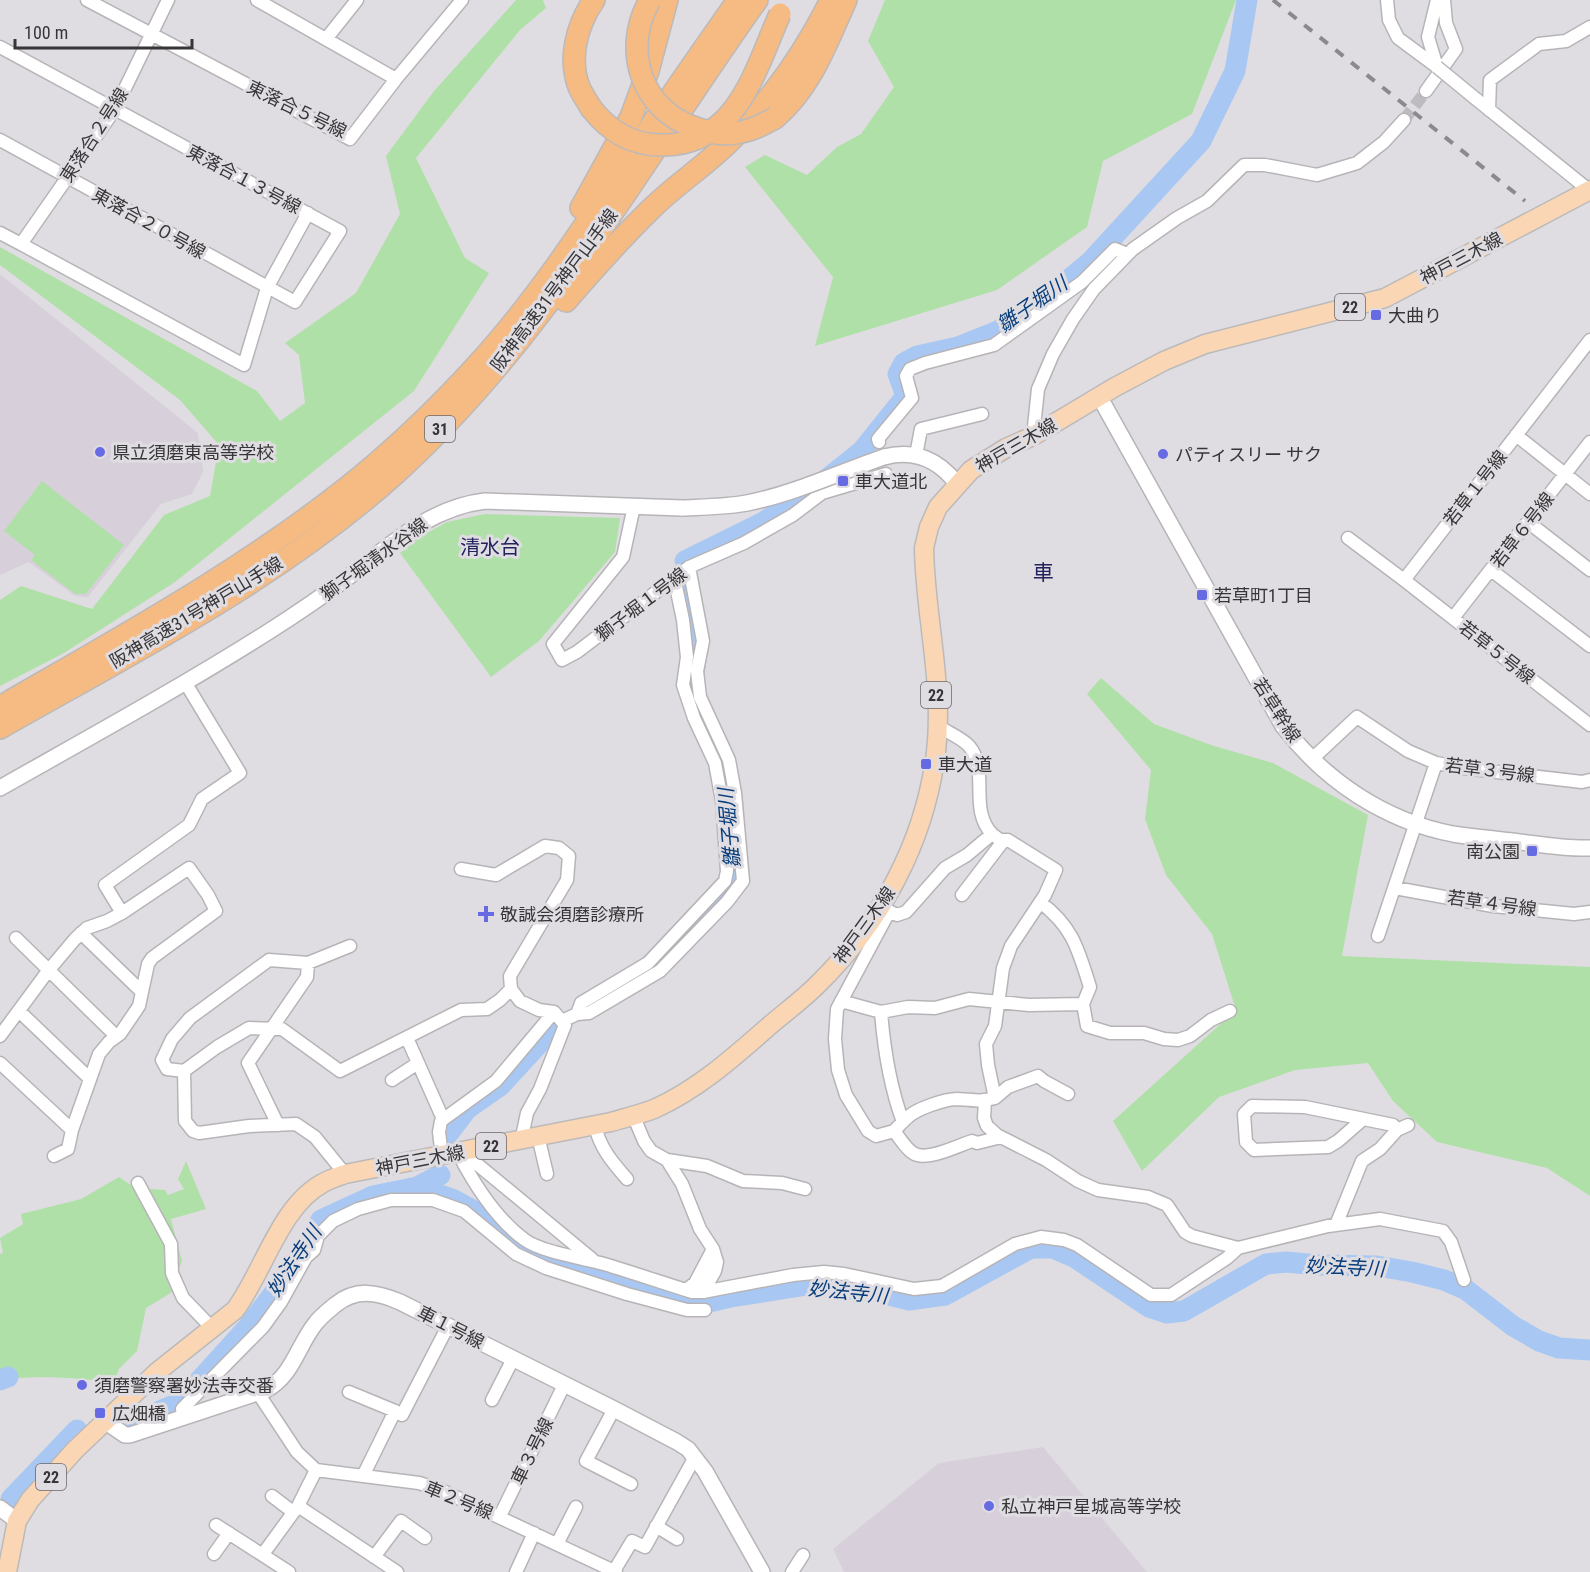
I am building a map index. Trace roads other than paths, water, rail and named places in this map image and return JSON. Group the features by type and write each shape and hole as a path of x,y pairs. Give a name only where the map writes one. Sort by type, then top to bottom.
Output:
{"highway":[{"path":"594,0 578,32 575,54 580,88 591,108 609,128 634,141 671,145 702,138 727,119 739,104 783,7"},
{"path":"650,0 637,33 637,56 641,76 659,105 677,120 687,126 719,134 740,133 764,124 790,106 801,92 823,52 846,0"},
{"name":"31","path":"478,364 570,227 626,128 648,71 667,0"},
{"name":"阪神高速31号神戸山手線","path":"0,707 178,603 261,550 303,521 379,461 423,420 478,364 528,305 578,236 738,0"},
{"name":"阪神高速31号神戸山手線","path":"0,728 188,620 283,559 315,537 396,473 451,418 521,340 575,267 757,0"},
{"path":"451,418 490,390 631,229 729,142 760,109 806,48 831,0"}],"main road":[{"name":"神戸三木線","path":"7,1572 17,1521 30,1500 89,1437 157,1372 236,1310 289,1214 321,1184 345,1174 595,1125 669,1102 699,1084 816,986 885,909 919,826 935,760 938,726 935,666 924,548 933,515 957,484 979,465 1164,361 1205,344 1385,298 1590,190"}],"street":[{"path":"87,0 152,34"},
{"name":"東落合２号線","path":"21,244 115,109 168,0"},
{"path":"326,39 357,0"},
{"name":"東落合５号線","path":"152,34 350,139 396,78 462,0"},
{"path":"1387,0 1389,20 1398,38 1590,190"},
{"path":"1437,0 1428,37 1437,67"},
{"path":"1426,91 1456,49 1446,23 1444,0"},
{"path":"263,1 396,78"},
{"path":"1490,110 1490,80 1539,44 1566,41 1590,27"},
{"name":"東落合１３号線","path":"0,47 308,213 267,288 244,365 21,244"},
{"path":"1033,436 1038,389 1053,354 1094,289 1127,254 1177,218 1207,201 1244,165 1265,165 1317,175 1357,163 1384,142 1404,120"},
{"name":"東落合２０号線","path":"0,140 295,302 340,231 308,213"},
{"path":"0,233 21,244"},
{"path":"879,442 878,440 912,398 906,376 910,369 994,345 1082,282 1115,249 1127,254"},
{"name":"若草１号線","path":"1404,580 1590,340"},
{"name":"若草幹線","path":"1099,396 1278,716 1291,736 1312,759 1355,794 1385,811 1416,824 1472,837 1590,848"},
{"path":"916,455 921,429 982,414"},
{"path":"1516,435 1590,494"},
{"name":"若草６号線","path":"1454,618 1590,442"},
{"name":"獅子堀清水谷線","path":"0,788 234,653 308,606 411,529 442,511 458,505 485,501 682,508 747,503 897,454 924,457 942,467 957,484"},
{"name":"獅子堀１号線","path":"634,506 623,557 554,644 562,660 577,652 689,567 751,539 793,515 822,493 886,474"},
{"path":"1528,522 1590,570"},
{"path":"1348,538 1404,580"},
{"path":"689,567 703,641 697,671 700,698 729,760 735,793 742,881 727,902 660,971 589,1012 558,1017 496,1081 441,1121 439,1132 494,1210 526,1240 541,1247 686,1290 703,1292 793,1275 825,1272 914,1289 942,1286 1015,1244 1041,1237 1064,1240 1077,1245 1151,1295 1171,1295 1227,1258 1238,1248"},
{"path":"1491,570 1590,646"},
{"path":"577,1014 581,1003 648,963 725,881 727,871 722,801 715,763 694,718 683,685 687,657 683,620 674,577"},
{"name":"若草５号線","path":"1404,580 1590,726"},
{"path":"122,913 105,885 189,825 202,799 240,773 185,682"},
{"name":"若草３号線","path":"1312,759 1357,717 1408,751 1436,763 1582,782 1590,780"},
{"path":"938,726 968,745 977,759 981,818 985,828 1000,840 1008,840 1056,870 1050,886 1011,946 1004,968 995,1026 986,1044 990,1100 984,1118 987,1126 1001,1137 1098,1190 1148,1197 1167,1205 1185,1232 1192,1236 1238,1248 1336,1225 1380,1219 1443,1231 1454,1249 1464,1280"},
{"path":"1378,936 1436,763"},
{"path":"992,834 967,855 945,868 906,912 897,915 885,909 837,1009 835,1038 838,1070 846,1095 868,1131 876,1136 899,1126 909,1115 941,1102 955,1099 972,1102 990,1100 1008,1087 1038,1076 1044,1082 1068,1094"},
{"path":"962,895 1004,840"},
{"path":"461,869 496,875 545,846 559,848 569,856 567,880 510,976 511,989 520,1001 558,1017 565,1024 540,1089 527,1113 524,1132 532,1137 547,1174"},
{"path":"0,1036 48,971 81,933 87,928 122,913 189,868 216,911 152,958 148,964 139,1006 129,1022 99,1054 72,1130 68,1149 54,1156"},
{"name":"若草４号線","path":"1395,888 1493,906 1574,914 1590,912"},
{"path":"1040,902 1056,914 1077,944 1090,987 1083,1004 1087,1026 1110,1033 1144,1033 1164,1039 1178,1040 1190,1036 1211,1020 1230,1011"},
{"path":"81,933 142,992"},
{"path":"16,939 116,1036"},
{"path":"350,946 308,963 269,960 190,1018 172,1039 162,1059 167,1069 183,1071 249,1028 282,1029 340,1071 460,1010 487,1009 511,989"},
{"path":"278,1125 248,1063 307,977 308,963"},
{"path":"841,1002 881,1012 908,1007 936,1008 969,999 1029,1005 1083,1004"},
{"path":"19,1011 89,1078"},
{"path":"881,1012 899,1126 910,1152 928,1156 972,1141 977,1143 1001,1137"},
{"path":"406,1038 443,1119"},
{"path":"392,1080 418,1063"},
{"path":"0,1064 72,1130"},
{"path":"183,1071 185,1121 193,1131 198,1133 249,1126 296,1124 315,1137 345,1174"},
{"path":"1336,1225 1355,1180 1358,1166 1403,1127 1305,1107 1251,1106 1244,1114 1246,1142 1254,1150 1328,1147 1362,1120"},
{"path":"633,1115 644,1142 651,1151 667,1160 707,1166 742,1181 782,1183 804,1189"},
{"path":"595,1125 597,1135 608,1158 627,1179"},
{"path":"455,1153 471,1159 597,1263"},
{"path":"667,1160 682,1184 700,1229 714,1249 717,1262 715,1271 703,1292"},
{"path":"138,1183 171,1244 172,1273 183,1298 212,1328"},
{"path":"184,1417 182,1409 263,1327 281,1302 306,1257 314,1250 318,1236 333,1221 358,1209 391,1200 433,1200 464,1211 516,1254 546,1268 687,1310 705,1310"},
{"path":"686,1290 695,1283 714,1249"},
{"name":"車１号線","path":"106,1422 125,1435 130,1435 272,1387 284,1377 314,1325 324,1314 348,1296 364,1292 386,1296 677,1442 694,1457 762,1572"},
{"path":"349,1392 402,1415 448,1326"},
{"path":"492,1400 513,1359"},
{"name":"車３号線","path":"500,1516 564,1386"},
{"path":"258,1393 297,1452 316,1470 296,1509 263,1554"},
{"path":"614,1409 586,1461 631,1484"},
{"path":"363,1476 395,1412"},
{"path":"615,1572 632,1541 645,1547 694,1457"},
{"name":"車２号線","path":"316,1470 419,1483 441,1490 615,1572"},
{"path":"272,1496 397,1572"},
{"path":"557,1544 576,1507"},
{"path":"0,1508 17,1521"},
{"path":"374,1557 401,1521 425,1538"},
{"path":"216,1525 289,1572"},
{"path":"656,1526 677,1539"},
{"path":"214,1554 229,1533"},
{"path":"516,1572 534,1533"},
{"path":"792,1572 803,1555"}],"waterway":[{"name":"雛子堀川","path":"685,561 762,523 817,487 862,451 906,396 898,374 904,363 917,356 958,347 998,331 1054,292 1090,262 1201,141 1235,71 1247,0"},
{"name":"雛子堀川","path":"585,1008 650,972 733,884 729,809 723,763 692,691 696,659 692,626 683,586"},
{"name":"雛子堀川","path":"445,1138 467,1109 500,1086 558,1023"},
{"name":"雛子堀川","path":"417,1187 440,1175"},
{"name":"妙法寺川","path":"136,1421 179,1403 248,1327 294,1267 321,1220 373,1196 417,1187 454,1200 478,1213 521,1250 552,1262 696,1305 807,1285 873,1291 909,1300 945,1295 1031,1248 1053,1248 1074,1257 1149,1307 1167,1313 1184,1311 1266,1264 1286,1262 1377,1266 1412,1272 1444,1280 1465,1289 1513,1326 1539,1341 1559,1348 1590,1350"},
{"name":"妙法寺川","path":"0,1380 8,1377"},
{"path":"11,1499 77,1430"}],"tunnel":[{"path":"1404,120 1426,91"}],"railway":[{"path":"1273,0 1525,201"}],"place":[{"name":"大曲り","path":"1376,315"},
{"name":"県立須磨東高等学校","path":"100,452"},
{"name":"パティスリー サク","path":"1163,454"},
{"name":"車大道北","path":"843,481"},
{"name":"若草町1丁目","path":"1202,595"},
{"name":"車大道","path":"926,764"},
{"name":"南公園","path":"1532,851"},
{"name":"敬誠会須磨診療所","path":"486,914"},
{"name":"須磨警察署妙法寺交番","path":"82,1385"},
{"name":"広畑橋","path":"100,1413"},
{"name":"私立神戸星城高等学校","path":"989,1506"}],"district":[{"name":"清水台","path":"490,547"},
{"name":"車","path":"1043,573"}]}
